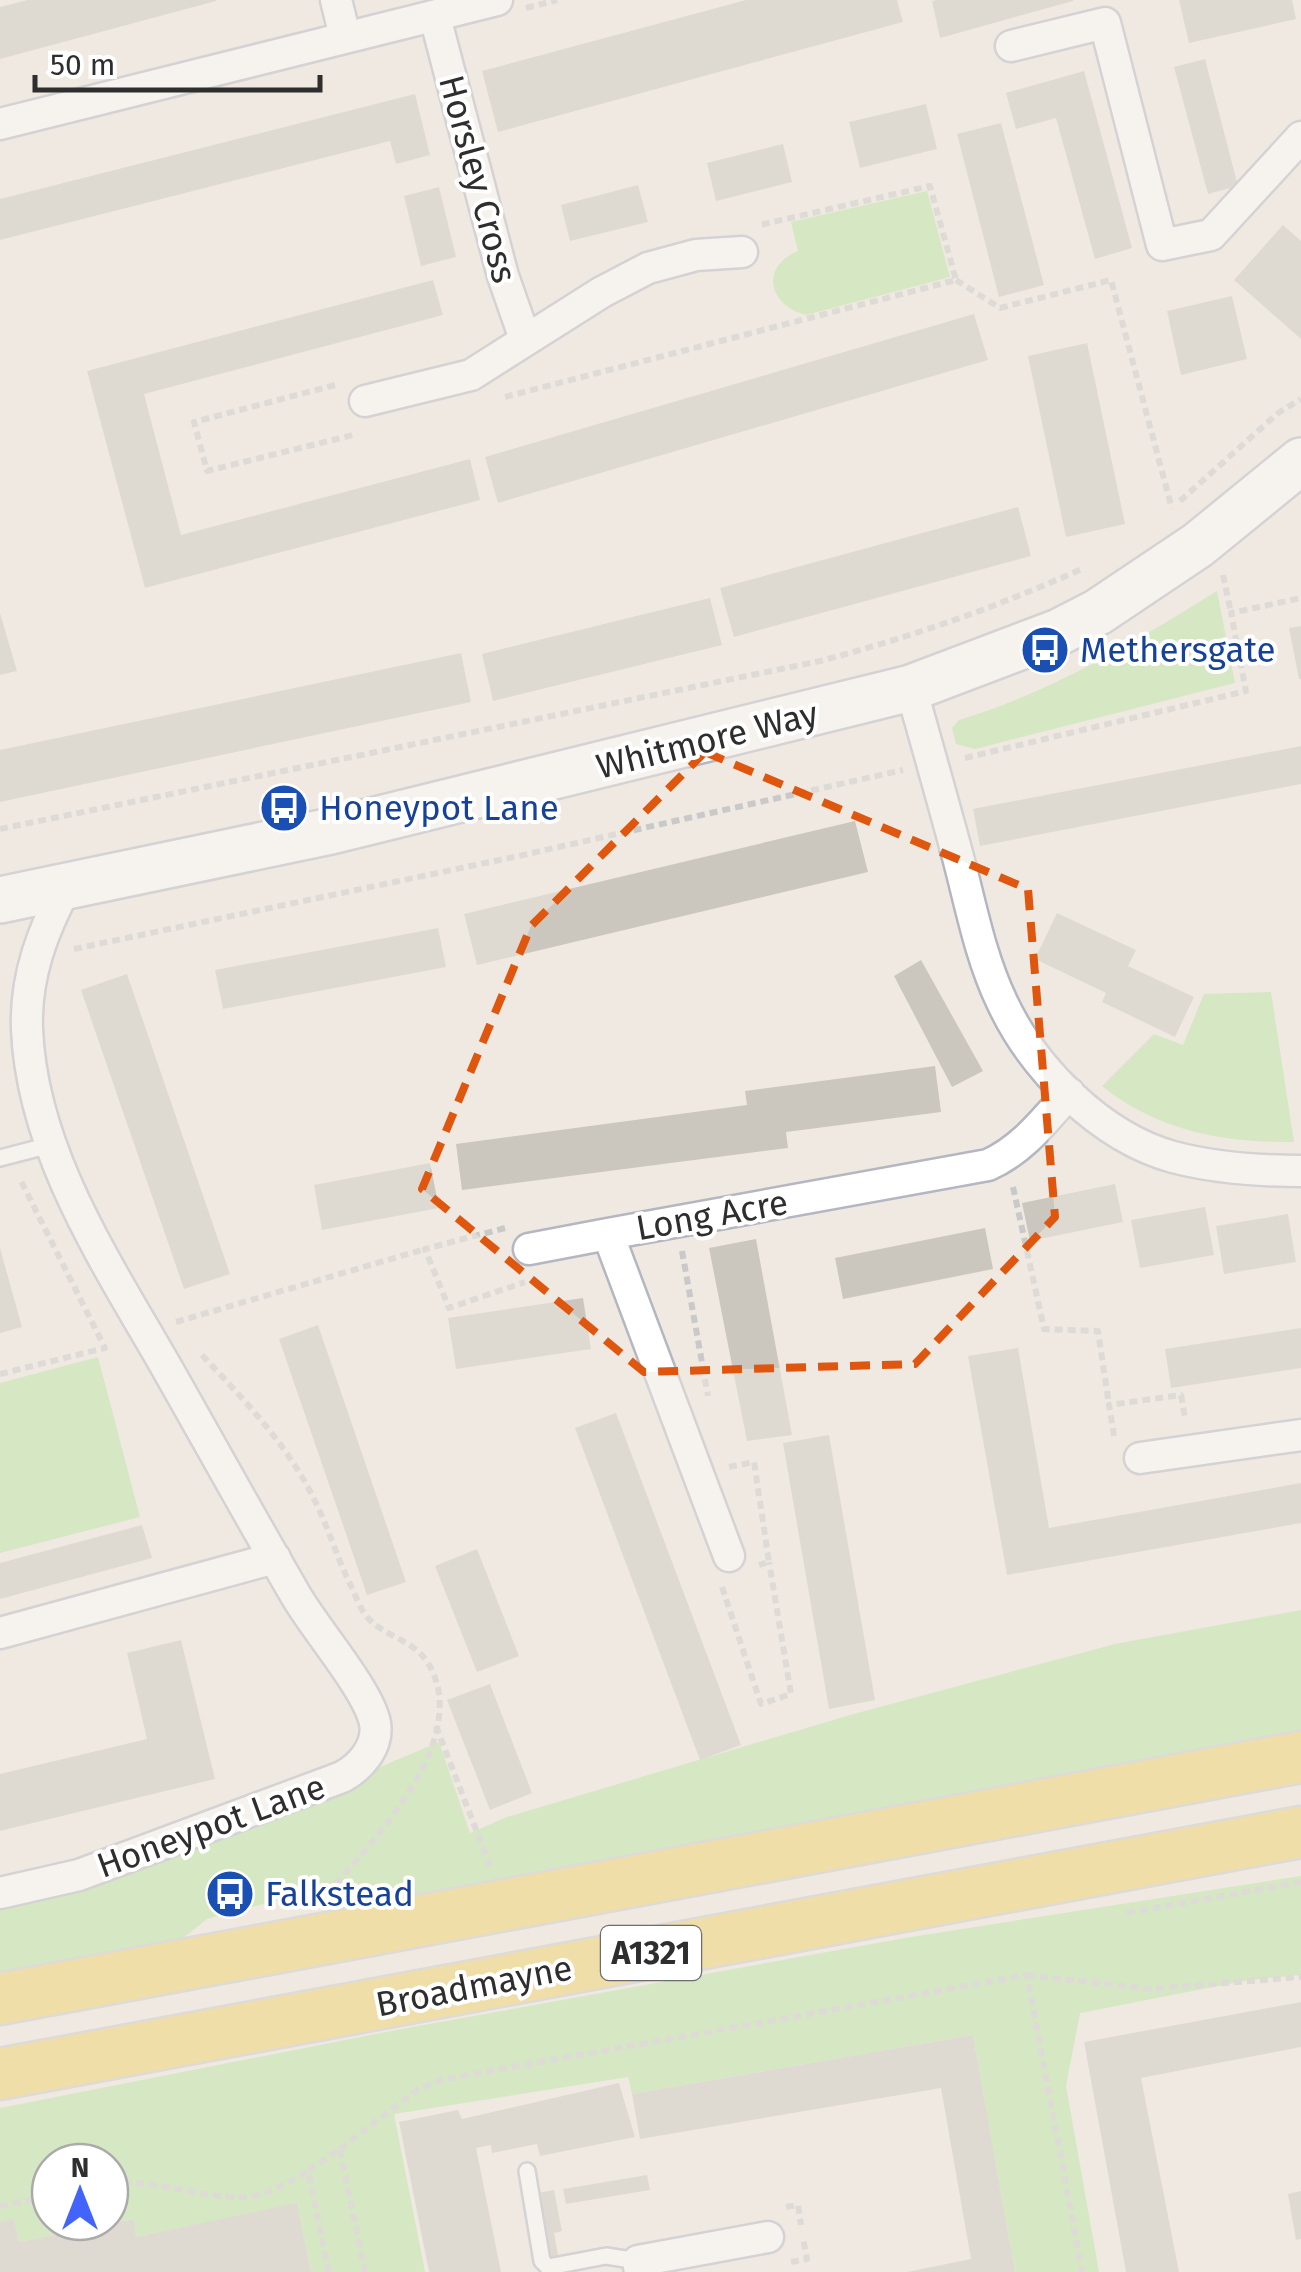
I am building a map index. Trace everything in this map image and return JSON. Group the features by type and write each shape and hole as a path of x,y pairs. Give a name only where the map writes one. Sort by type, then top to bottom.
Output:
{"main road":[{"name":"Broadmayne","path":"0,1999 1301,1757"},
{"name":"Broadmayne","path":"0,2074 1301,1832"}],"street":[{"path":"336,0 345,36"},
{"path":"0,124 497,0"},
{"name":"Horsley Cross","path":"435,17 503,276 525,339"},
{"path":"1012,46 1105,23 1162,244 1212,235 1301,138"},
{"path":"364,400 470,375 648,268 696,256 742,252"},
{"name":"Whitmore Way","path":"0,900 331,831 912,688 1060,632 1098,612 1198,545 1301,461"},
{"path":"912,688 994,983 1033,1053 1068,1093 1104,1122 1169,1156 1253,1170 1301,1171"},
{"name":"Honeypot Lane","path":"0,1893 78,1875 356,1770 376,1735 370,1708 297,1598 134,1310 50,1145 33,1075 28,1012 30,979 41,935 67,884"},
{"name":"Long Acre","path":"724,1566 608,1234 988,1165 1016,1149 1068,1093"},
{"path":"529,1249 608,1234"},
{"path":"1140,1458 1301,1435"},
{"path":"0,1634 275,1558"},
{"path":"639,2267 768,2236"}],"lane":[{"path":"4,1157 50,1145"},
{"path":"527,2171 542,2261 548,2267 606,2256 639,2267"}],"path":[{"path":"956,280 1000,308 1112,280 1172,509"},
{"path":"1163,517 1278,413 1301,399"},
{"path":"0,830 820,661 902,640 987,611 1088,567"},
{"path":"950,762 1246,691 1222,570 1214,577"},
{"path":"1231,613 1301,598"},
{"path":"0,1374 105,1348 4,1157"},
{"path":"1010,1171 1044,1329 1098,1331 1109,1405"},
{"path":"172,1323 424,1250"},
{"path":"724,1566 761,1704 791,1694 769,1562"},
{"path":"1027,1976 1082,2272"},
{"path":"130,2184 152,2183 244,2197 284,2186 340,2149 416,2090 440,2080 1027,1976 1150,1990 1301,1977"},
{"path":"340,2149 366,2272"},
{"path":"308,2171 329,2272"},
{"path":"0,2206 30,2200"}],"highlighted area":[{"path":"705,752 1028,889 1055,1217 915,1364 644,1372 422,1189 531,926"}],"green space":[{"path":"927,191 950,277 806,315 793,310 777,295 774,276 778,266 798,251 791,222"},
{"path":"1217,591 1235,683 975,749 956,744 952,728 959,720 1060,680"},
{"path":"1271,992 1294,1142 1217,1137 1169,1124 1102,1086 1154,1034 1183,1045 1204,994"},
{"path":"98,1357 140,1517 0,1553 0,1383"},
{"path":"1301,1610 1301,1746 399,1902 316,1890 207,1919 167,1951 0,1985 0,1899 359,1776 439,1742 470,1833 507,1817 850,1715 1115,1644"},
{"path":"1301,1876 1301,1975 1249,1980 1080,2013 1066,2086 1099,2272 1015,2272 973,2035 632,2094 628,2077 394,2114 425,2272 311,2272 297,2204 136,2237 130,2219 130,2142 30,2142 30,2240 19,2242 14,2220 0,2222 0,2108 396,2030 905,1938"}],"building":[{"path":"27,0 216,1 0,59 0,7"},
{"path":"746,0 897,0 903,22 498,132 482,71"},
{"path":"1179,0 1292,0 1296,19 1189,43"},
{"path":"932,1 1073,1 940,38"},
{"path":"1205,59 1238,186 1208,194 1174,67"},
{"path":"1084,71 1132,248 1095,259 1056,118 1016,129 1006,93"},
{"path":"415,94 430,155 396,164 390,141 0,240 0,199"},
{"path":"926,104 937,149 860,168 849,122"},
{"path":"1001,123 1044,285 999,297 957,134"},
{"path":"783,144 792,182 716,201 707,163"},
{"path":"638,185 648,222 570,241 561,205"},
{"path":"439,187 456,257 421,266 404,196"},
{"path":"1283,225 1301,241 1301,339 1234,280"},
{"path":"433,280 443,315 144,394 181,535 470,459 480,500 145,588 87,371"},
{"path":"1232,296 1247,359 1181,375 1167,311"},
{"path":"974,314 988,360 498,503 485,457"},
{"path":"1087,343 1125,524 1066,537 1028,356"},
{"path":"1018,507 1031,556 734,637 720,588"},
{"path":"710,598 722,645 493,701 482,654"},
{"path":"0,613 17,671 0,675"},
{"path":"1301,626 1301,679 1299,679 1289,628"},
{"path":"461,653 471,702 0,802 0,750"},
{"path":"1301,746 1301,784 980,846 973,809"},
{"path":"855,821 868,872 477,965 464,914"},
{"path":"1057,913 1136,950 1128,966 1194,997 1175,1037 1102,1002 1106,993 1035,959"},
{"path":"438,928 446,967 223,1009 215,970"},
{"path":"921,960 983,1071 952,1087 894,976"},
{"path":"127,974 230,1274 184,1289 81,990"},
{"path":"935,1066 941,1112 786,1132 788,1148 462,1190 456,1144 747,1105 745,1091"},
{"path":"430,1163 439,1208 322,1230 314,1185"},
{"path":"1115,1184 1123,1222 1030,1241 1022,1203"},
{"path":"1205,1207 1214,1255 1140,1268 1131,1220"},
{"path":"1288,1214 1296,1262 1224,1274 1216,1226"},
{"path":"985,1228 993,1269 843,1299 835,1258"},
{"path":"756,1239 792,1435 747,1441 709,1248"},
{"path":"0,1248 22,1327 0,1333"},
{"path":"583,1298 591,1349 456,1369 448,1318"},
{"path":"318,1325 406,1582 367,1595 279,1339"},
{"path":"1301,1328 1301,1368 1171,1388 1165,1349"},
{"path":"1018,1348 1049,1528 1301,1483 1301,1523 1007,1575 968,1356"},
{"path":"616,1413 741,1745 700,1760 575,1428"},
{"path":"829,1435 875,1700 829,1709 783,1443"},
{"path":"142,1525 152,1558 0,1599 0,1563"},
{"path":"477,1549 519,1656 477,1672 435,1566"},
{"path":"181,1640 215,1779 0,1831 0,1774 147,1739 127,1653"},
{"path":"490,1684 532,1793 490,1810 447,1700"},
{"path":"1301,2002 1301,2047 1141,2078 1179,2272 1126,2272 1084,2042"},
{"path":"973,2035 1015,2272 907,2272 971,2259 941,2088 640,2139 632,2094"},
{"path":"619,2083 635,2137 540,2156 537,2144 492,2153 491,2145 476,2148 501,2272 429,2272 399,2122 458,2110 462,2119"},
{"path":"647,2175 650,2190 566,2204 563,2189"},
{"path":"554,2190 562,2231 554,2233 559,2260 551,2261 538,2193"},
{"path":"1301,2191 1301,2239 1296,2240 1288,2194"},
{"path":"297,2203 311,2272 0,2272 0,2222 14,2219 19,2242 130,2242 133,2219 136,2237"}],"place":[{"name":"Methersgate","path":"1045,650"},
{"name":"Honeypot Lane","path":"284,808"},
{"name":"Falkstead","path":"230,1894"}]}
